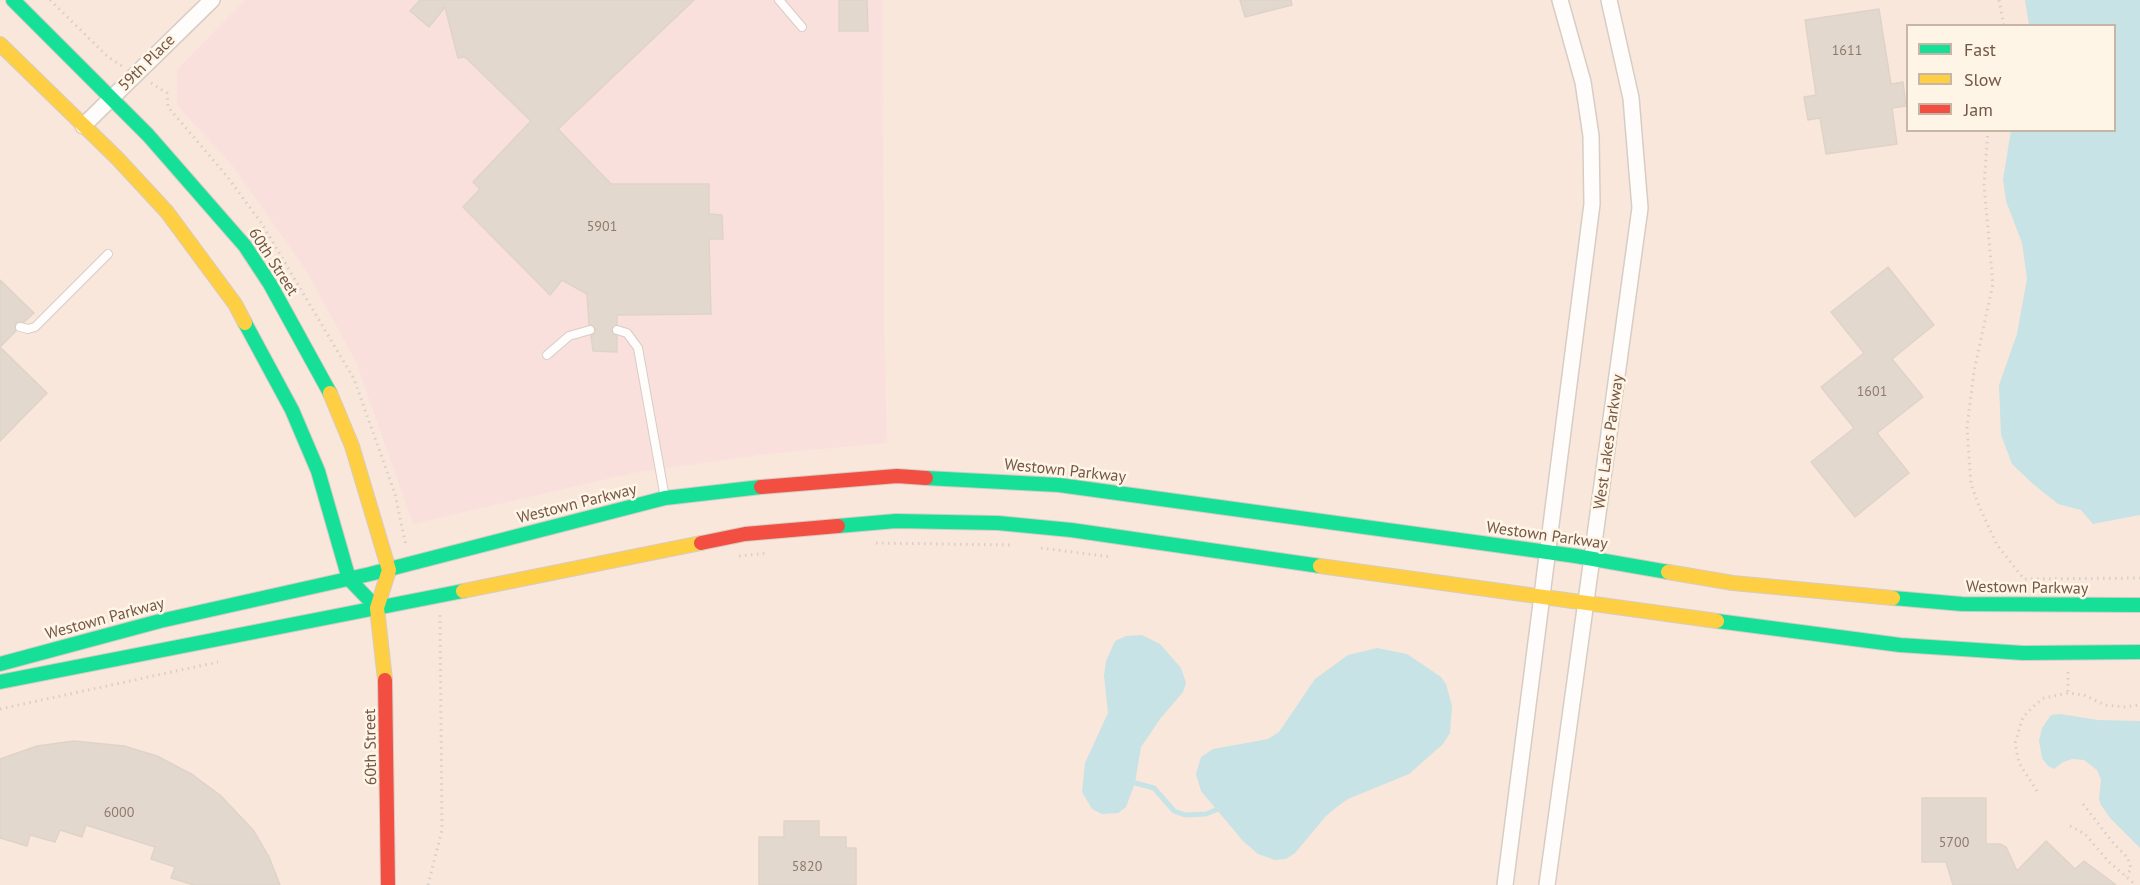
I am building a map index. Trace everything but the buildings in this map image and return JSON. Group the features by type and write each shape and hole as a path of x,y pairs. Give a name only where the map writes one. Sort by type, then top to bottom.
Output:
{"street":[{"name":"60th Street","path":"13,0 112,98 203,195 245,246 270,284 326,383 352,446 389,570 377,609 386,687 388,885"},
{"name":"59th Place","path":"83,126 212,0"},
{"path":"1505,885 1592,204 1591,136 1582,82 1560,0"},
{"name":"West Lakes Parkway","path":"1547,885 1640,208 1631,98 1609,0"},
{"path":"0,44 167,212 235,303 292,410 318,471 349,579 377,609"},
{"name":"Westown Parkway","path":"0,664 160,621 389,570 665,498 789,484 897,476 1059,485 1593,559 1733,583 1962,604 2140,605"},
{"path":"0,682 76,669 745,534 896,520 998,523 1071,530 1541,598 1900,645 1961,651 2140,652"}],"lane":[{"path":"779,0 802,27"},
{"path":"20,327 28,329 35,327 108,254"},
{"path":"547,355 569,336 590,330"},
{"path":"617,330 627,333 638,348 665,498"}],"path":[{"path":"50,0 110,58"},
{"path":"1999,0 2004,24"},
{"path":"1988,132 1984,185 1993,259 1993,284 1974,371 1966,427 1971,484 1978,506 1997,545 2024,579 2140,578"},
{"path":"874,543 1016,545"},
{"path":"1039,548 1120,558"},
{"path":"738,556 772,552"},
{"path":"428,885 442,830 440,615"},
{"path":"0,709 228,659"},
{"path":"2068,672 2068,693"},
{"path":"2037,791 2015,754 2018,729 2023,717 2036,704 2044,698 2068,693 2084,696 2104,705 2124,707 2140,705"},
{"path":"2083,804 2128,858 2131,869 2126,876"},
{"path":"2070,826 2085,834 2136,885"}],"shaded area":[{"path":"0,0 2140,0 2140,885 0,885"},
{"path":"245,0 883,0 884,322 887,443 767,454 633,473 413,524 356,362 306,270 232,165 177,105 177,70"}],"water":[{"path":"2025,0 2140,0 2140,515 2093,524 2081,510 2058,504 2012,464 2001,435 1999,385 2017,334 2027,278 2022,243 2006,201 2003,179 2011,132 2116,132 2116,24 2029,24"},
{"path":"1142,635 1160,644 1181,668 1186,683 1183,692 1160,719 1141,747 1135,783 1126,807 1118,813 1102,814 1092,809 1082,792 1085,763 1108,713 1104,676 1106,661 1115,641 1126,636"},
{"path":"1377,648 1407,654 1441,677 1446,684 1452,706 1450,733 1443,744 1409,774 1348,799 1338,806 1326,816 1295,853 1286,859 1275,860 1258,854 1243,841 1201,791 1196,774 1201,757 1213,749 1268,739 1279,732 1315,679 1348,655"},
{"path":"2060,714 2098,720 2140,721 2140,848 2111,819 2101,805 2099,799 2101,780 2097,770 2084,760 2072,759 2054,769 2048,766 2042,758 2039,741 2042,728 2051,715"}],"waterway":[{"path":"1135,783 1154,788 1174,811 1185,815 1206,814 1218,809"}],"traffic: fast":[{"path":"13,0 148,135 245,246 270,284 330,393"},
{"path":"245,323 292,410 318,471 349,579 377,608"},
{"path":"926,478 1059,485 1576,556 1668,572"},
{"path":"0,664 160,621 370,574 665,498 761,487"},
{"path":"838,526 896,521 998,523 1071,530 1320,566"},
{"path":"0,682 463,591"},
{"path":"1893,598 1962,604 2140,605"},
{"path":"1717,621 1900,645 2023,653 2140,652"}],"traffic: slow":[{"path":"0,44 117,158 167,212 235,304 245,323"},
{"path":"330,393 352,446 389,570 377,608 385,680"},
{"path":"463,591 701,543"},
{"path":"1320,566 1717,621"},
{"path":"1668,572 1733,583 1893,598"}],"traffic: jam":[{"path":"761,487 897,476 926,478"},
{"path":"701,543 745,534 838,526"},
{"path":"385,680 388,885"}]}
